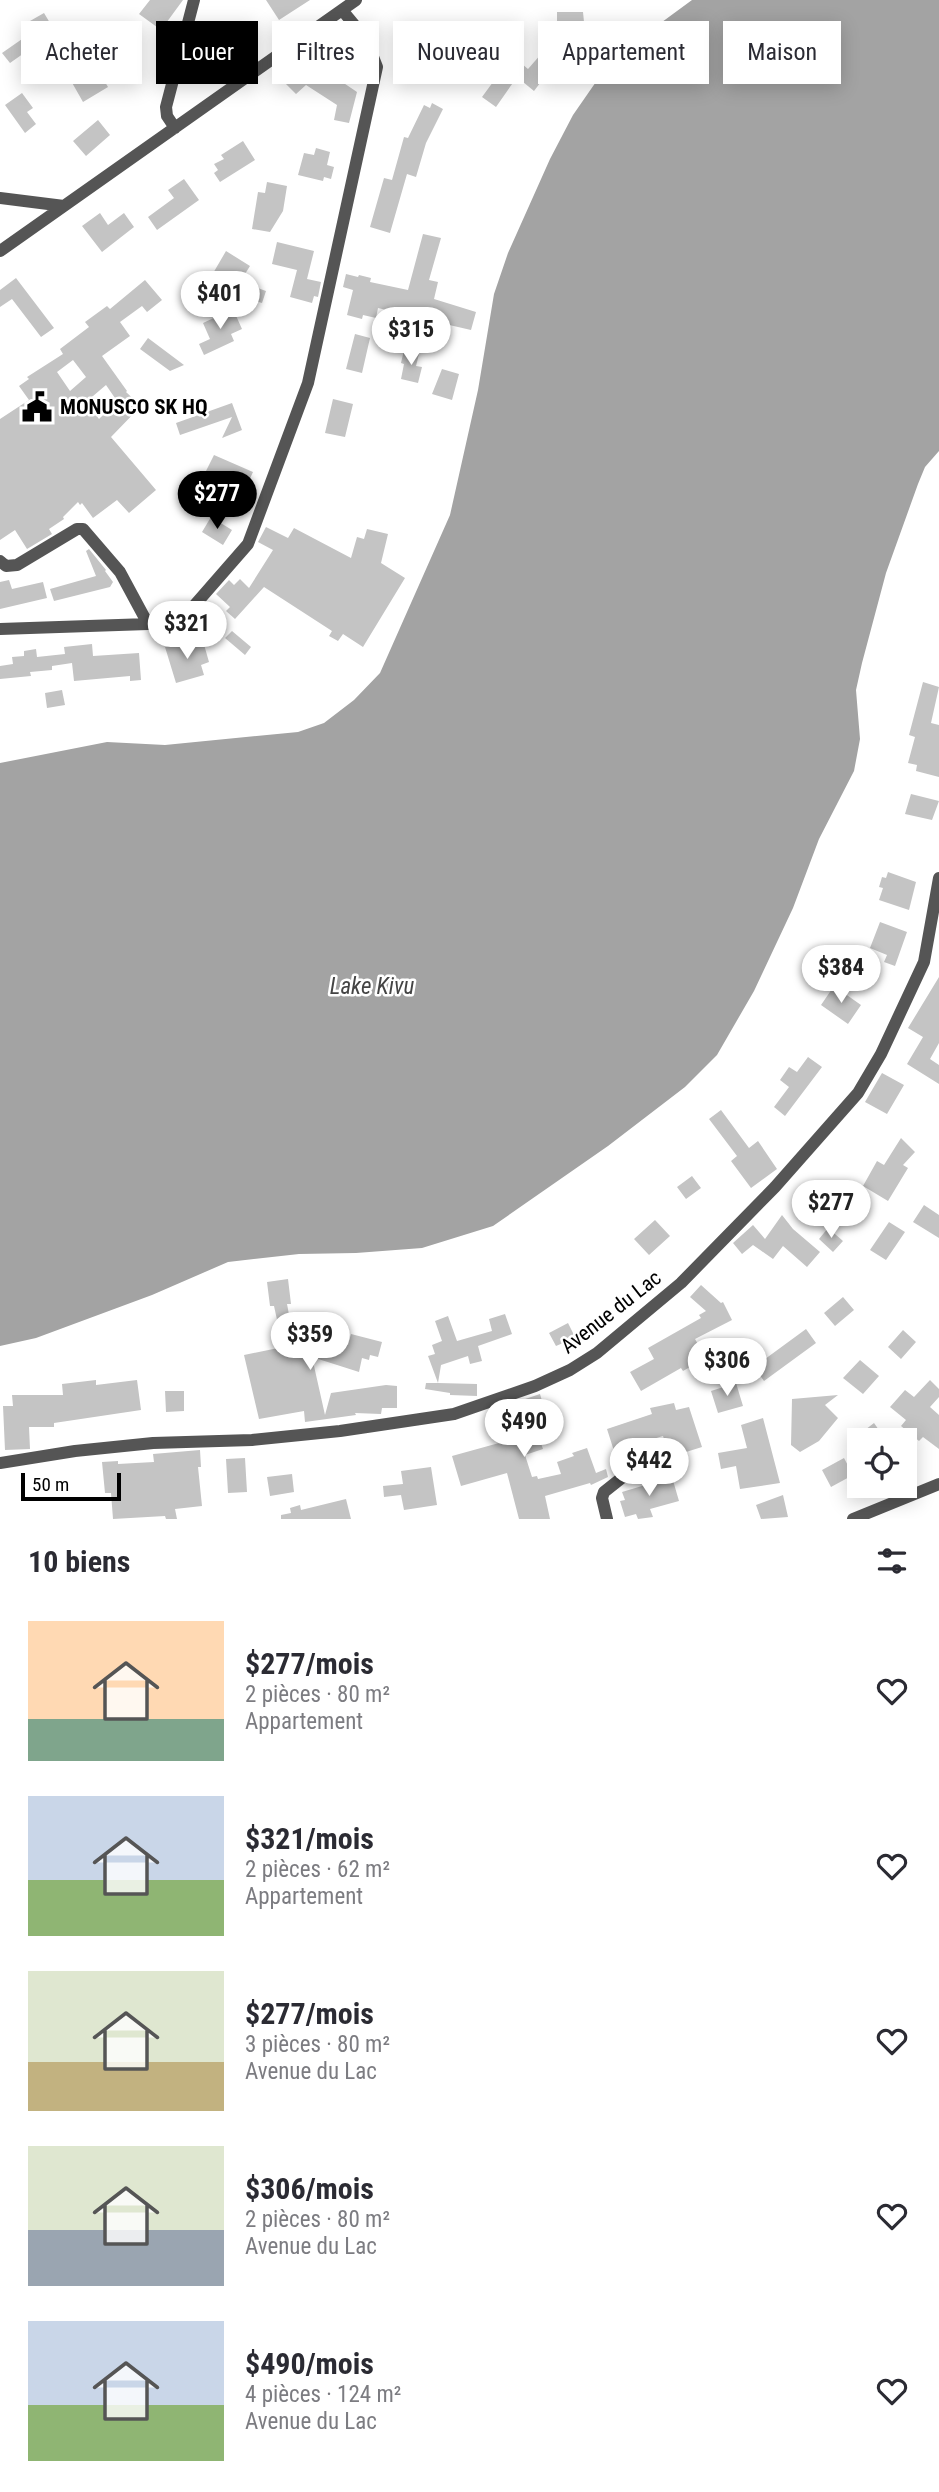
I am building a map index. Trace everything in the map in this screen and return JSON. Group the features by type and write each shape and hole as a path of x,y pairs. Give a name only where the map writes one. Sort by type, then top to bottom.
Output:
{"street":[{"path":"175,128 167,116 166,107 194,0"},
{"path":"0,251 356,0"},
{"path":"0,629 148,624 166,620 193,607 248,544 307,383 377,66 366,39 342,10"},
{"path":"0,198 64,206"},
{"path":"0,561 6,566 18,565 76,529 83,530 120,572 148,624"},
{"name":"Avenue du Lac","path":"0,1464 75,1451 153,1443 252,1440 340,1431 454,1414 535,1386 570,1370 597,1353 681,1283 775,1187 858,1093 881,1054 923,962 939,878"},
{"path":"607,1519 601,1498 604,1492 648,1457"},
{"path":"853,1519 939,1484"}],"water":[{"name":"Lake Kivu","path":"692,0 939,0 939,451 925,467 918,484 886,573 862,663 856,690 860,739 854,771 819,839 793,908 754,991 717,1055 685,1087 608,1146 493,1226 422,1248 299,1254 228,1262 152,1295 36,1338 0,1346 0,763 107,742 165,745 298,732 324,723 354,700 380,673 450,515 478,390 494,294 508,253 573,115 595,84 709,84 709,21 663,21"}],"building":[{"path":"150,0 183,0 168,21 156,21 156,26 139,14"},
{"path":"266,0 310,0 279,20"},
{"path":"557,12 583,12 584,21 557,21"},
{"path":"44,13 49,21 30,21"},
{"path":"21,40 21,55 10,63 2,53"},
{"path":"538,58 539,84 534,91 524,83 524,66 528,69"},
{"path":"73,84 106,84 108,87 83,102"},
{"path":"286,84 345,84 357,92 349,123 334,120 337,105 306,85 296,94"},
{"path":"492,84 512,84 496,107 482,97"},
{"path":"22,93 33,108 27,112 36,124 25,133 5,105"},
{"path":"432,103 443,109 426,143 416,177 407,174 390,233 370,227 384,178 392,180 404,137 408,138 424,105 430,108"},
{"path":"98,120 110,135 86,156 73,141"},
{"path":"243,141 255,160 220,182 214,173 218,170 214,164 224,159 221,155"},
{"path":"316,148 330,152 327,165 334,167 331,179 324,177 323,181 298,175 304,153 314,155"},
{"path":"184,179 199,200 157,230 148,217 174,198 168,190"},
{"path":"267,182 287,186 283,211 270,232 252,229 258,192 265,193"},
{"path":"100,213 108,225 124,213 134,227 102,252 82,226"},
{"path":"423,234 441,238 429,280 438,282 434,299 476,312 471,330 445,324 440,343 430,341 435,320 414,315 413,319 407,317 405,324 396,321 398,313 378,308 376,318 363,315 362,319 347,315 353,290 343,287 346,274 371,278 370,282 408,290"},
{"path":"277,242 314,251 307,279 321,282 318,297 314,296 312,303 290,297 297,270 272,264"},
{"path":"226,251 250,266 240,282 266,291 262,303 240,296 241,293 212,275"},
{"path":"16,278 54,328 41,337 12,299 0,307 0,290"},
{"path":"145,280 162,300 147,312 142,306 120,322 130,336 102,356 126,392 141,406 111,437 156,490 129,513 117,500 93,518 82,503 80,505 78,502 64,519 49,529 52,534 27,549 15,530 0,540 0,419 29,400 19,386 29,379 27,377 63,354 60,349 89,327 85,322 107,306 110,309","holes":["73,360 86,377 70,391 57,372","106,385 117,401 99,419 86,402"]},
{"path":"233,309 242,329 231,334 234,341 204,355 199,344 210,339 203,323"},
{"path":"355,334 370,338 362,373 346,369"},
{"path":"148,338 184,365 170,371 140,349"},
{"path":"404,350 419,354 416,366 422,367 418,383 401,379"},
{"path":"442,369 459,374 452,400 432,394"},
{"path":"333,399 353,404 345,437 325,433"},
{"path":"232,403 242,430 222,438 232,417 180,435 176,423"},
{"path":"214,455 253,472 235,511 226,508 231,493 225,490 228,484 205,473"},
{"path":"211,517 232,530 223,545 202,532"},
{"path":"266,527 288,538 294,528 351,558 357,537 364,539 367,529 388,534 381,563 405,578 363,647 343,634 338,641 329,636 332,631 264,587 235,619 226,611 230,607 216,594 229,580 234,585 240,579 249,588 273,550 258,542"},
{"path":"89,549 113,582 110,587 54,601 50,589 96,576 86,551"},
{"path":"9,580 12,589 43,582 47,598 0,609 0,582"},
{"path":"232,631 251,647 245,655 225,638"},
{"path":"203,641 209,662 201,665 204,675 176,683 165,647 181,642 183,647"},
{"path":"92,644 93,656 139,653 141,680 130,681 130,676 74,681 72,663 52,666 52,670 30,672 31,676 0,679 0,666 13,664 12,657 24,656 24,651 36,649 37,657 65,654 64,647"},
{"path":"923,682 939,687 931,723 939,725 939,777 916,771 917,765 908,763 915,737 909,735"},
{"path":"62,690 65,705 47,708 45,693"},
{"path":"911,794 939,801 932,820 905,814"},
{"path":"888,872 916,882 909,910 879,900 883,888 879,887 882,877 886,878"},
{"path":"880,922 907,932 895,966 884,962 887,955 870,948"},
{"path":"939,977 939,1043 930,1059 939,1065 939,1084 907,1064 923,1037 908,1028"},
{"path":"834,986 861,1005 848,1024 821,1005"},
{"path":"808,1057 822,1067 785,1116 774,1107 789,1087 780,1080 789,1067 797,1072"},
{"path":"882,1073 904,1085 887,1114 865,1102"},
{"path":"721,1110 749,1148 758,1141 777,1169 751,1188 731,1161 737,1156 709,1119"},
{"path":"901,1138 915,1152 903,1165 908,1168 888,1201 863,1186 877,1161 884,1165"},
{"path":"692,1176 701,1188 686,1199 677,1187"},
{"path":"924,1205 939,1215 939,1238 913,1222"},
{"path":"782,1215 793,1229 820,1252 807,1267 783,1246 773,1259 753,1245 742,1254 733,1243 753,1225 765,1239"},
{"path":"655,1220 670,1236 649,1255 634,1239"},
{"path":"889,1222 905,1232 886,1260 870,1250"},
{"path":"828,1228 843,1241 833,1252 819,1239"},
{"path":"288,1279 291,1304 287,1304 291,1325 301,1324 304,1343 341,1354 344,1344 348,1345 351,1334 382,1342 378,1357 370,1355 369,1360 362,1358 359,1372 312,1357 325,1415 331,1393 386,1385 397,1386 397,1408 382,1408 381,1414 355,1413 356,1415 305,1422 304,1411 259,1419 244,1355 283,1347 274,1306 270,1306 267,1282"},
{"path":"701,1285 723,1302 732,1320 695,1339 706,1358 683,1371 681,1368 641,1391 630,1372 654,1359 648,1348 701,1318 699,1315 706,1311 690,1297"},
{"path":"843,1297 854,1310 835,1326 824,1313"},
{"path":"505,1314 512,1334 478,1346 482,1361 470,1364 468,1356 441,1365 438,1383 428,1356 435,1354 432,1345 442,1341 435,1321 448,1316 457,1341 492,1331 489,1319"},
{"path":"568,1323 579,1345 568,1351 563,1343 556,1346 549,1333"},
{"path":"806,1329 816,1343 764,1381 754,1367"},
{"path":"903,1330 916,1342 901,1359 888,1347"},
{"path":"860,1360 879,1376 863,1394 843,1378"},
{"path":"96,1380 96,1385 137,1380 141,1410 54,1423 54,1427 29,1427 30,1449 5,1450 3,1406 13,1406 12,1395 63,1395 62,1384"},
{"path":"930,1380 939,1389 939,1397 930,1407 939,1415 939,1449 923,1437 919,1441 917,1439 917,1428 901,1426 906,1420 890,1407 905,1390 914,1397"},
{"path":"426,1383 477,1384 477,1396 450,1395 425,1389"},
{"path":"736,1383 743,1406 718,1413 711,1391"},
{"path":"165,1391 184,1391 184,1411 166,1412"},
{"path":"540,1394 550,1428 537,1432 543,1449 525,1455 532,1477 537,1476 538,1479 561,1474 557,1462 587,1448 596,1473 606,1469 608,1477 591,1485 590,1483 545,1496 550,1519 519,1519 507,1473 461,1486 452,1456 499,1443 489,1411"},
{"path":"838,1395 825,1405 838,1418 819,1441 800,1452 791,1445 792,1399"},
{"path":"674,1403 676,1410 689,1407 702,1447 670,1457 663,1436 614,1451 607,1429 652,1414 650,1408"},
{"path":"763,1418 780,1483 740,1489 736,1466 721,1469 718,1453 747,1448 741,1425"},
{"path":"200,1450 201,1467 198,1467 202,1506 175,1509 177,1519 166,1519 165,1516 113,1519 111,1493 105,1493 102,1462 154,1462 153,1454"},
{"path":"245,1458 247,1492 228,1493 226,1459"},
{"path":"844,1458 847,1464 847,1478 831,1487 822,1470"},
{"path":"431,1467 437,1505 404,1510 401,1495 384,1497 383,1486 403,1484 401,1471"},
{"path":"292,1474 294,1492 270,1496 267,1477"},
{"path":"672,1477 679,1501 650,1509 653,1517 638,1519 636,1514 625,1517 620,1501 625,1500 622,1492"},
{"path":"783,1495 788,1517 761,1519 756,1505"},
{"path":"346,1499 351,1519 281,1519 281,1515 291,1513 290,1508 300,1505 301,1510"}],"place":[{"name":"MONUSCO SK HQ","path":"37,407"}]}
